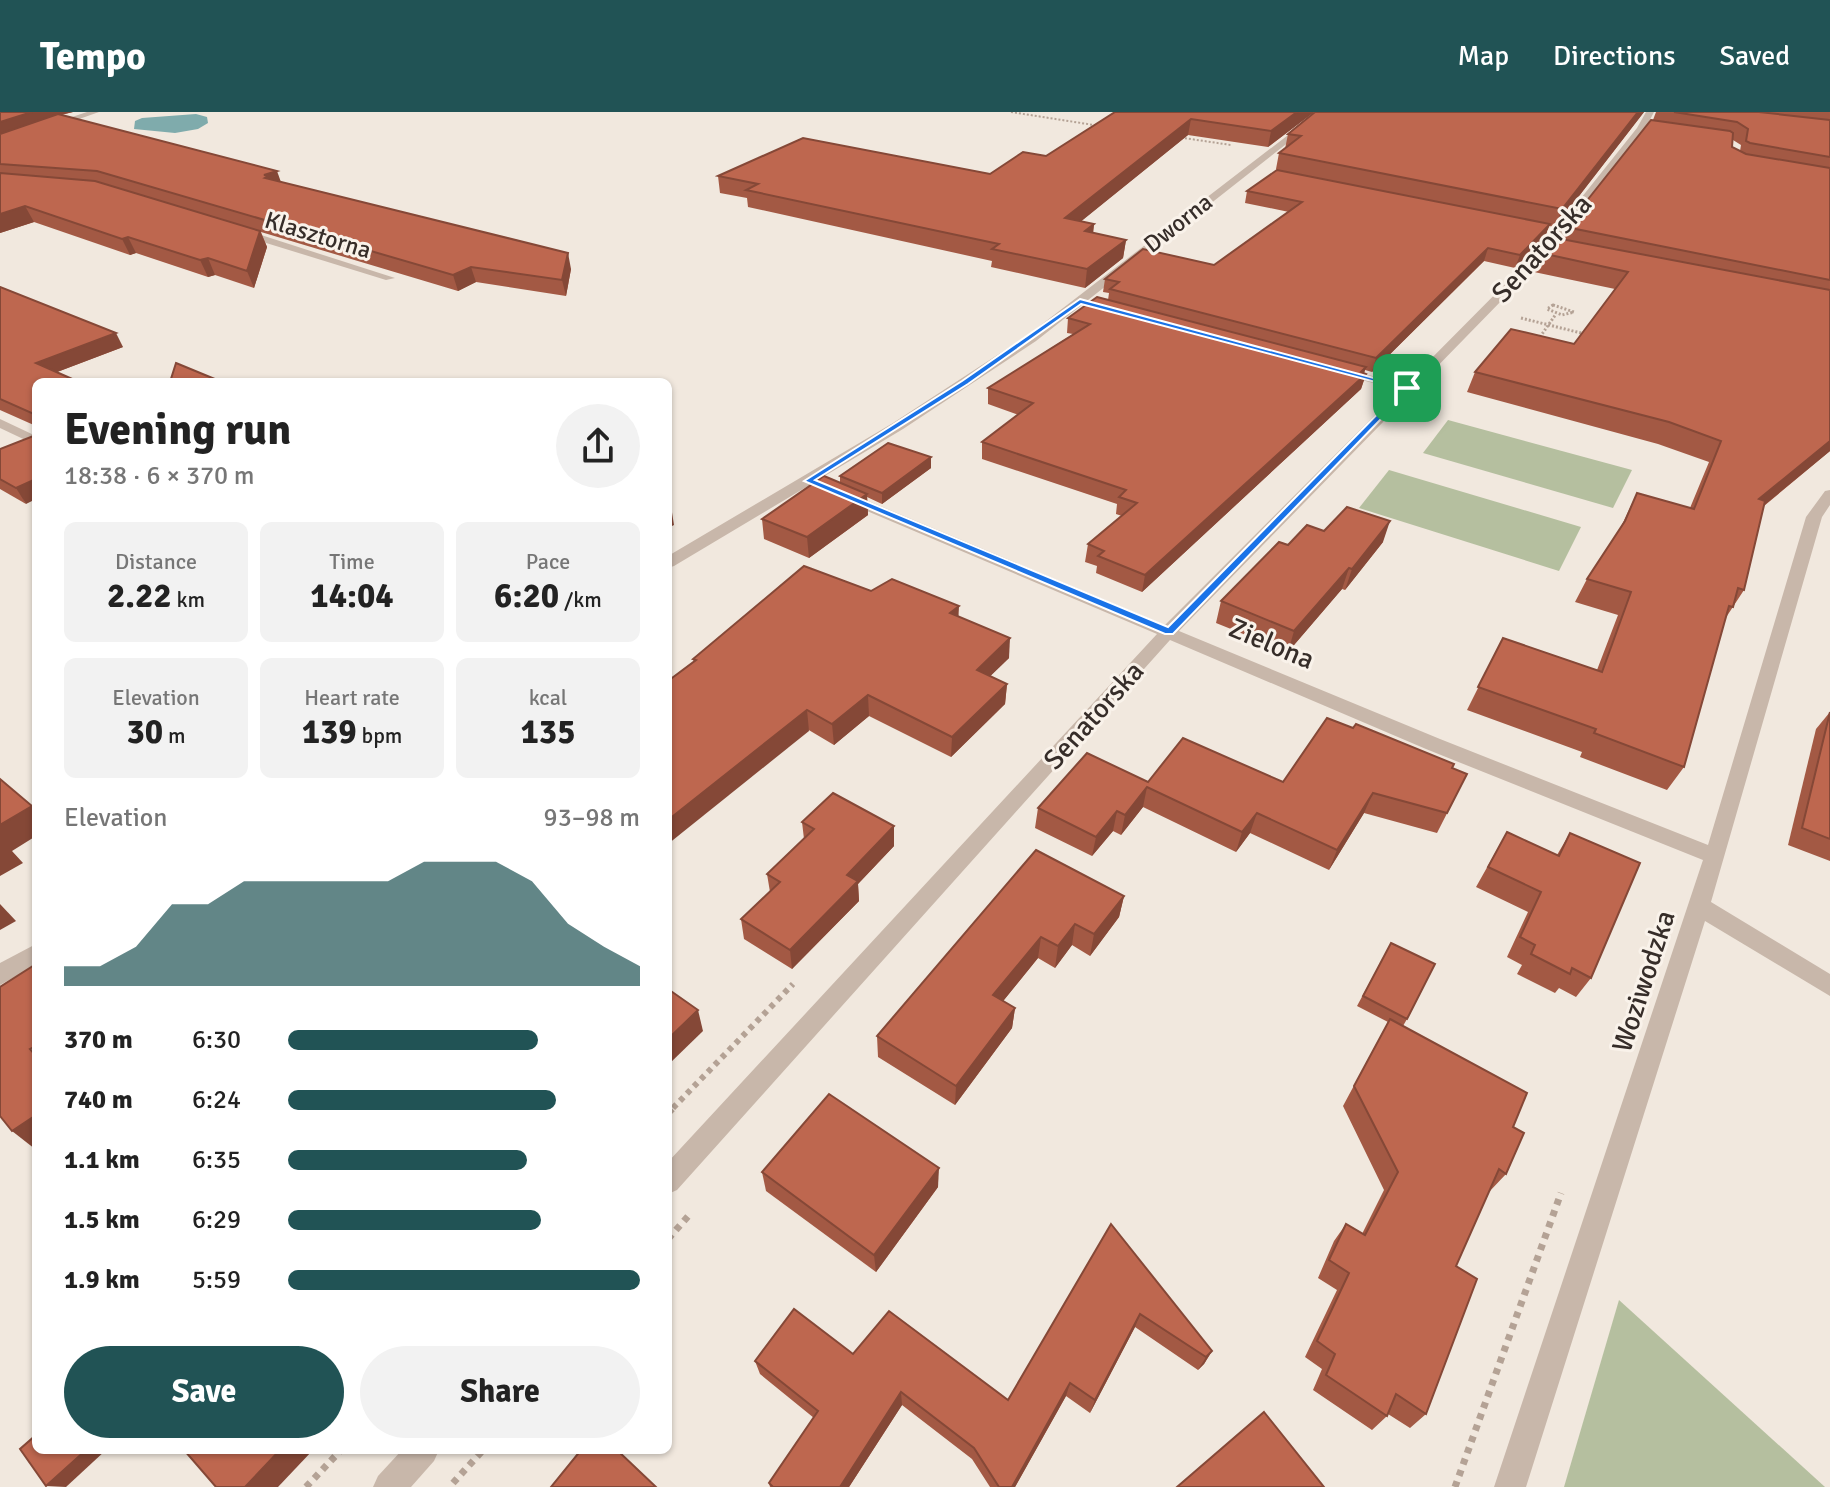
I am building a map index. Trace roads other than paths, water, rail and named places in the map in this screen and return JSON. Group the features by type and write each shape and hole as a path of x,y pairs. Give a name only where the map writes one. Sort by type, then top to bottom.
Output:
{"street":[{"path":"0,144 95,112"},
{"name":"Dworna","path":"672,561 965,383 1254,171 1271,152 1323,112"},
{"name":"Senatorska","path":"672,1177 1169,631 1551,244 1641,129 1650,112"},
{"path":"1641,129 1655,131"},
{"name":"Klasztorna","path":"224,227 390,278"},
{"path":"1551,244 1559,234"},
{"path":"1080,301 1094,305"},
{"path":"1318,365 1407,388"},
{"path":"0,423 32,439"},
{"name":"Zielona","path":"808,481 1433,744 1715,856"},
{"name":"Woziwodzka","path":"1510,1487 1715,856 1814,517 1830,494"},
{"path":"1699,906 1830,986"},
{"path":"0,975 32,955"},
{"path":"389,1487 419,1454"}],"water":[{"path":"196,114 207,117 208,123 198,129 175,133 134,129 135,121 142,118"}]}
